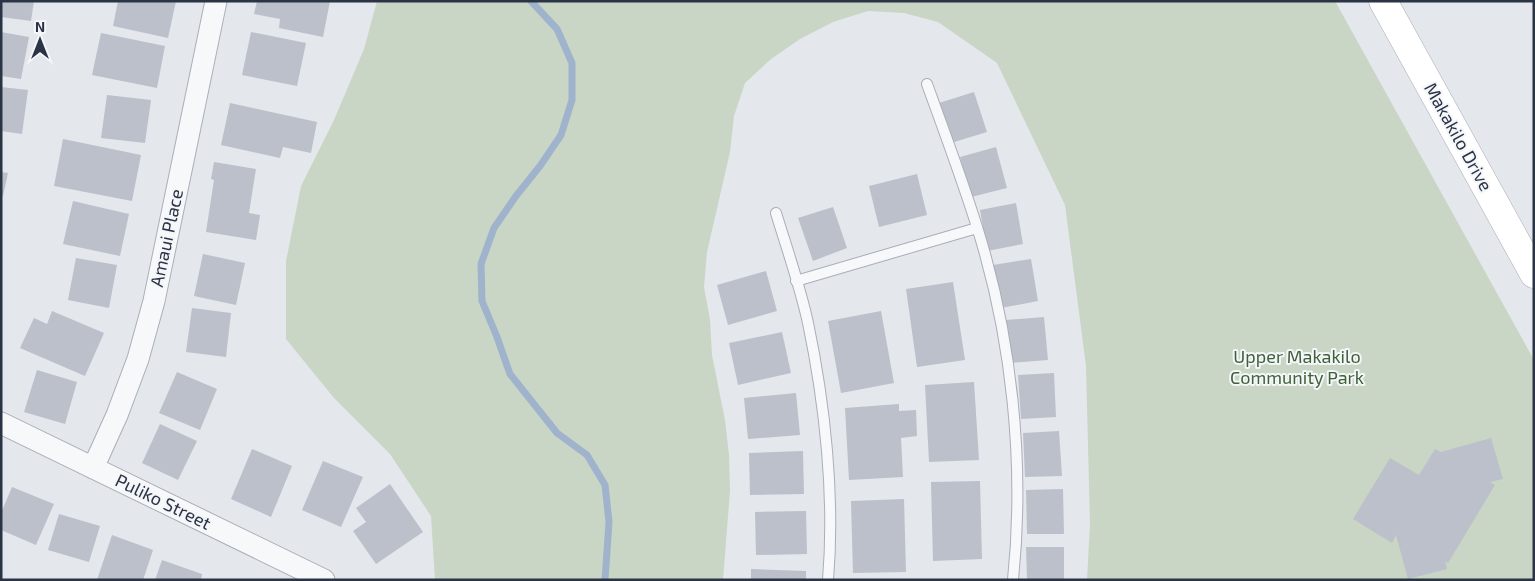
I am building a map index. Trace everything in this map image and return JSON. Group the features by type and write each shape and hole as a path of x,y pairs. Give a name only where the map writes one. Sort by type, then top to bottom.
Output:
{"main road":[{"name":"Makakilo Drive","path":"1383,1 1534,274"}],"street":[{"name":"Amaui Place","path":"93,468 117,415 138,359 154,302 216,1"},
{"name":"Puliko Street","path":"1,423 324,580"}],"lane":[{"path":"927,84 978,228 999,313 1012,398 1018,485 1013,580"},
{"path":"776,213 808,323 826,435 830,549 828,580"},
{"path":"796,281 978,228"}],"green space":[{"name":"Upper Makakilo Community Park","path":"377,1 1335,1 1534,360 1534,580 1087,580 1090,523 1086,366 1065,205 997,63 938,22 904,13 868,11 833,22 800,39 771,59 745,83 734,116 730,152 707,252 704,287 710,320 712,355 725,420 729,455 730,491 723,580 435,580 431,516 390,454 334,398 286,339 286,261 301,186 334,120 364,49"}],"building":[{"path":"1,1 34,1 31,21 1,17"},
{"path":"118,1 176,1 168,38 113,26"},
{"path":"257,1 330,1 323,37 279,28 280,19 254,14"},
{"path":"1,32 29,37 21,79 1,76"},
{"path":"251,32 306,43 297,86 242,75"},
{"path":"101,33 165,46 157,88 92,75"},
{"path":"1,87 28,90 22,134 1,131"},
{"path":"974,92 987,132 951,143 939,103"},
{"path":"107,95 151,100 145,143 101,138"},
{"path":"230,103 317,122 311,153 283,147 280,158 221,145"},
{"path":"63,139 141,155 132,201 54,186"},
{"path":"996,147 1007,188 971,197 960,157"},
{"path":"214,162 256,169 249,213 260,215 256,240 206,232 214,180 211,179"},
{"path":"1,172 8,173 3,196 1,196"},
{"path":"917,174 927,215 879,227 869,186"},
{"path":"73,201 129,214 120,256 63,244"},
{"path":"1016,203 1023,244 987,251 980,210"},
{"path":"833,207 847,248 813,261 798,218"},
{"path":"203,254 245,263 236,305 194,296"},
{"path":"76,258 117,265 109,308 68,300"},
{"path":"1031,259 1038,301 1001,308 993,265"},
{"path":"766,271 777,311 728,325 717,285"},
{"path":"953,282 965,360 917,367 906,289"},
{"path":"192,308 231,313 226,357 186,352"},
{"path":"52,311 104,333 85,376 20,348 34,318 47,324"},
{"path":"881,311 894,383 841,393 828,321"},
{"path":"1044,317 1048,360 1010,363 1006,320"},
{"path":"782,332 791,373 738,385 729,343"},
{"path":"37,370 77,382 65,424 24,412"},
{"path":"177,372 217,389 200,430 159,413"},
{"path":"1054,373 1056,417 1021,419 1018,375"},
{"path":"974,382 979,460 929,462 925,385"},
{"path":"796,393 800,435 748,439 744,398"},
{"path":"899,404 899,411 916,410 917,436 901,438 903,477 849,480 845,408"},
{"path":"160,424 197,441 178,480 142,463"},
{"path":"1059,431 1062,476 1025,477 1023,433"},
{"path":"1491,438 1503,479 1490,482 1495,485 1448,563 1445,561 1447,569 1408,579 1396,535 1392,543 1353,519 1390,458 1419,475 1435,449 1441,452"},
{"path":"252,449 292,466 271,517 231,499"},
{"path":"803,451 804,494 750,495 749,453"},
{"path":"323,461 363,477 341,527 302,510"},
{"path":"980,481 982,559 933,561 931,482"},
{"path":"390,484 423,532 376,564 353,531 366,522 356,508"},
{"path":"12,487 54,504 36,545 1,530 1,513"},
{"path":"1063,489 1064,534 1027,534 1026,490"},
{"path":"904,499 906,572 853,573 851,501"},
{"path":"806,511 807,554 756,555 755,512"},
{"path":"59,514 100,526 89,562 48,550"},
{"path":"112,535 153,550 143,580 97,580"},
{"path":"1026,547 1064,547 1064,580 1027,580"},
{"path":"162,560 202,574 201,580 155,580"},
{"path":"751,569 806,571 806,580 751,580"}],"waterway":[{"path":"531,1 557,29 572,63 572,100 561,135 494,228 481,264 482,301 510,374 557,433 587,455 605,485 609,522 605,580"}]}
